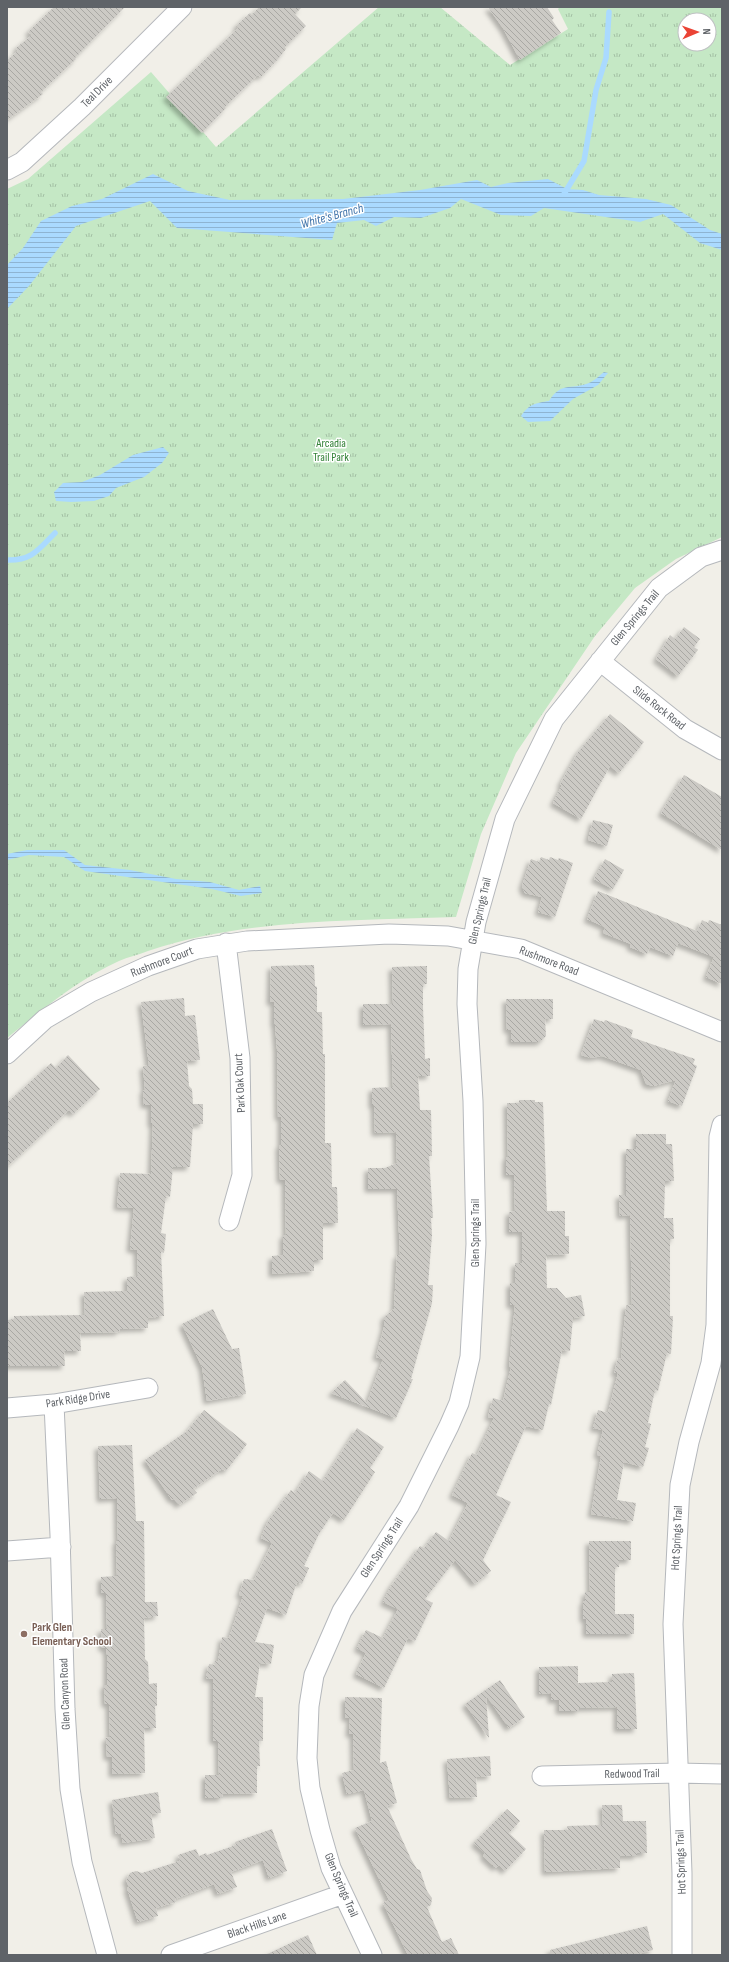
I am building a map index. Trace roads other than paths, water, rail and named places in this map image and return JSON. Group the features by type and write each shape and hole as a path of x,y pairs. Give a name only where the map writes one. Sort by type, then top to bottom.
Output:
{"street":[{"name":"Teal Drive","path":"7,170 22,162 82,107 182,7"},
{"name":"Glen Springs Trail","path":"372,1955 331,1868 310,1788 307,1758 308,1706 314,1675 342,1611 409,1506 449,1426 458,1403 470,1357 476,1244 473,1101 467,1004 468,969 476,922 496,845 505,819 554,719 659,588 701,557 722,550"},
{"name":"Slide Rock Road","path":"600,661 685,729 722,750"},
{"name":"Rushmore Road","path":"341,936 390,934 448,936 522,949 722,1032"},
{"name":"Rushmore Court","path":"7,1054 45,1019 91,992 148,966 197,949 226,943 341,936"},
{"name":"Park Oak Court","path":"226,943 240,1058 242,1175 229,1221"},
{"name":"Hot Springs Trail","path":"682,1955 682,1873 673,1624 680,1485 689,1442 711,1363 715,1332 719,1233 719,1138 722,1125"},
{"name":"Park Ridge Drive","path":"7,1408 54,1404 148,1388"},
{"name":"Glen Canyon Road","path":"54,1404 61,1547 65,1709 70,1789 82,1862 107,1955"},
{"path":"7,1550 61,1547"},
{"name":"Redwood Trail","path":"542,1776 678,1773 722,1774"},
{"name":"Black Hills Lane","path":"171,1955 343,1894"}],"water":[{"name":"White's Branch","path":"153,174 188,191 230,200 343,199 420,190 477,180 491,187 508,183 548,179 567,189 583,190 599,195 646,199 671,205 710,230 722,234 722,250 700,243 663,214 640,222 544,208 531,216 501,215 461,199 450,208 421,218 394,217 376,226 364,220 337,223 332,240 177,228 150,201 76,226 29,286 7,309 7,265 23,248 41,221 72,206 102,199"},
{"path":"604,372 608,373 598,385 573,399 550,421 528,422 521,416 533,405 540,402 549,401 559,390 568,387 585,385 596,379"},
{"path":"163,447 169,453 162,463 144,477 116,488 109,496 94,501 56,501 54,492 63,483 82,482 100,475 133,455"},
{"path":"27,850 64,850 85,865 130,870 176,879 210,882 239,890 260,886 262,893 241,896 212,889 85,871 64,857 29,855 7,860 7,854"}],"waterway":[{"path":"564,194 584,161 596,90 606,58 609,12"},
{"path":"7,560 16,560 29,556 39,549 55,533"}],"place":[{"name":"Park Glen Elementary School","path":"24,1634"}],"park label":[{"name":"Arcadia Trail Park","path":"331,450"}]}
